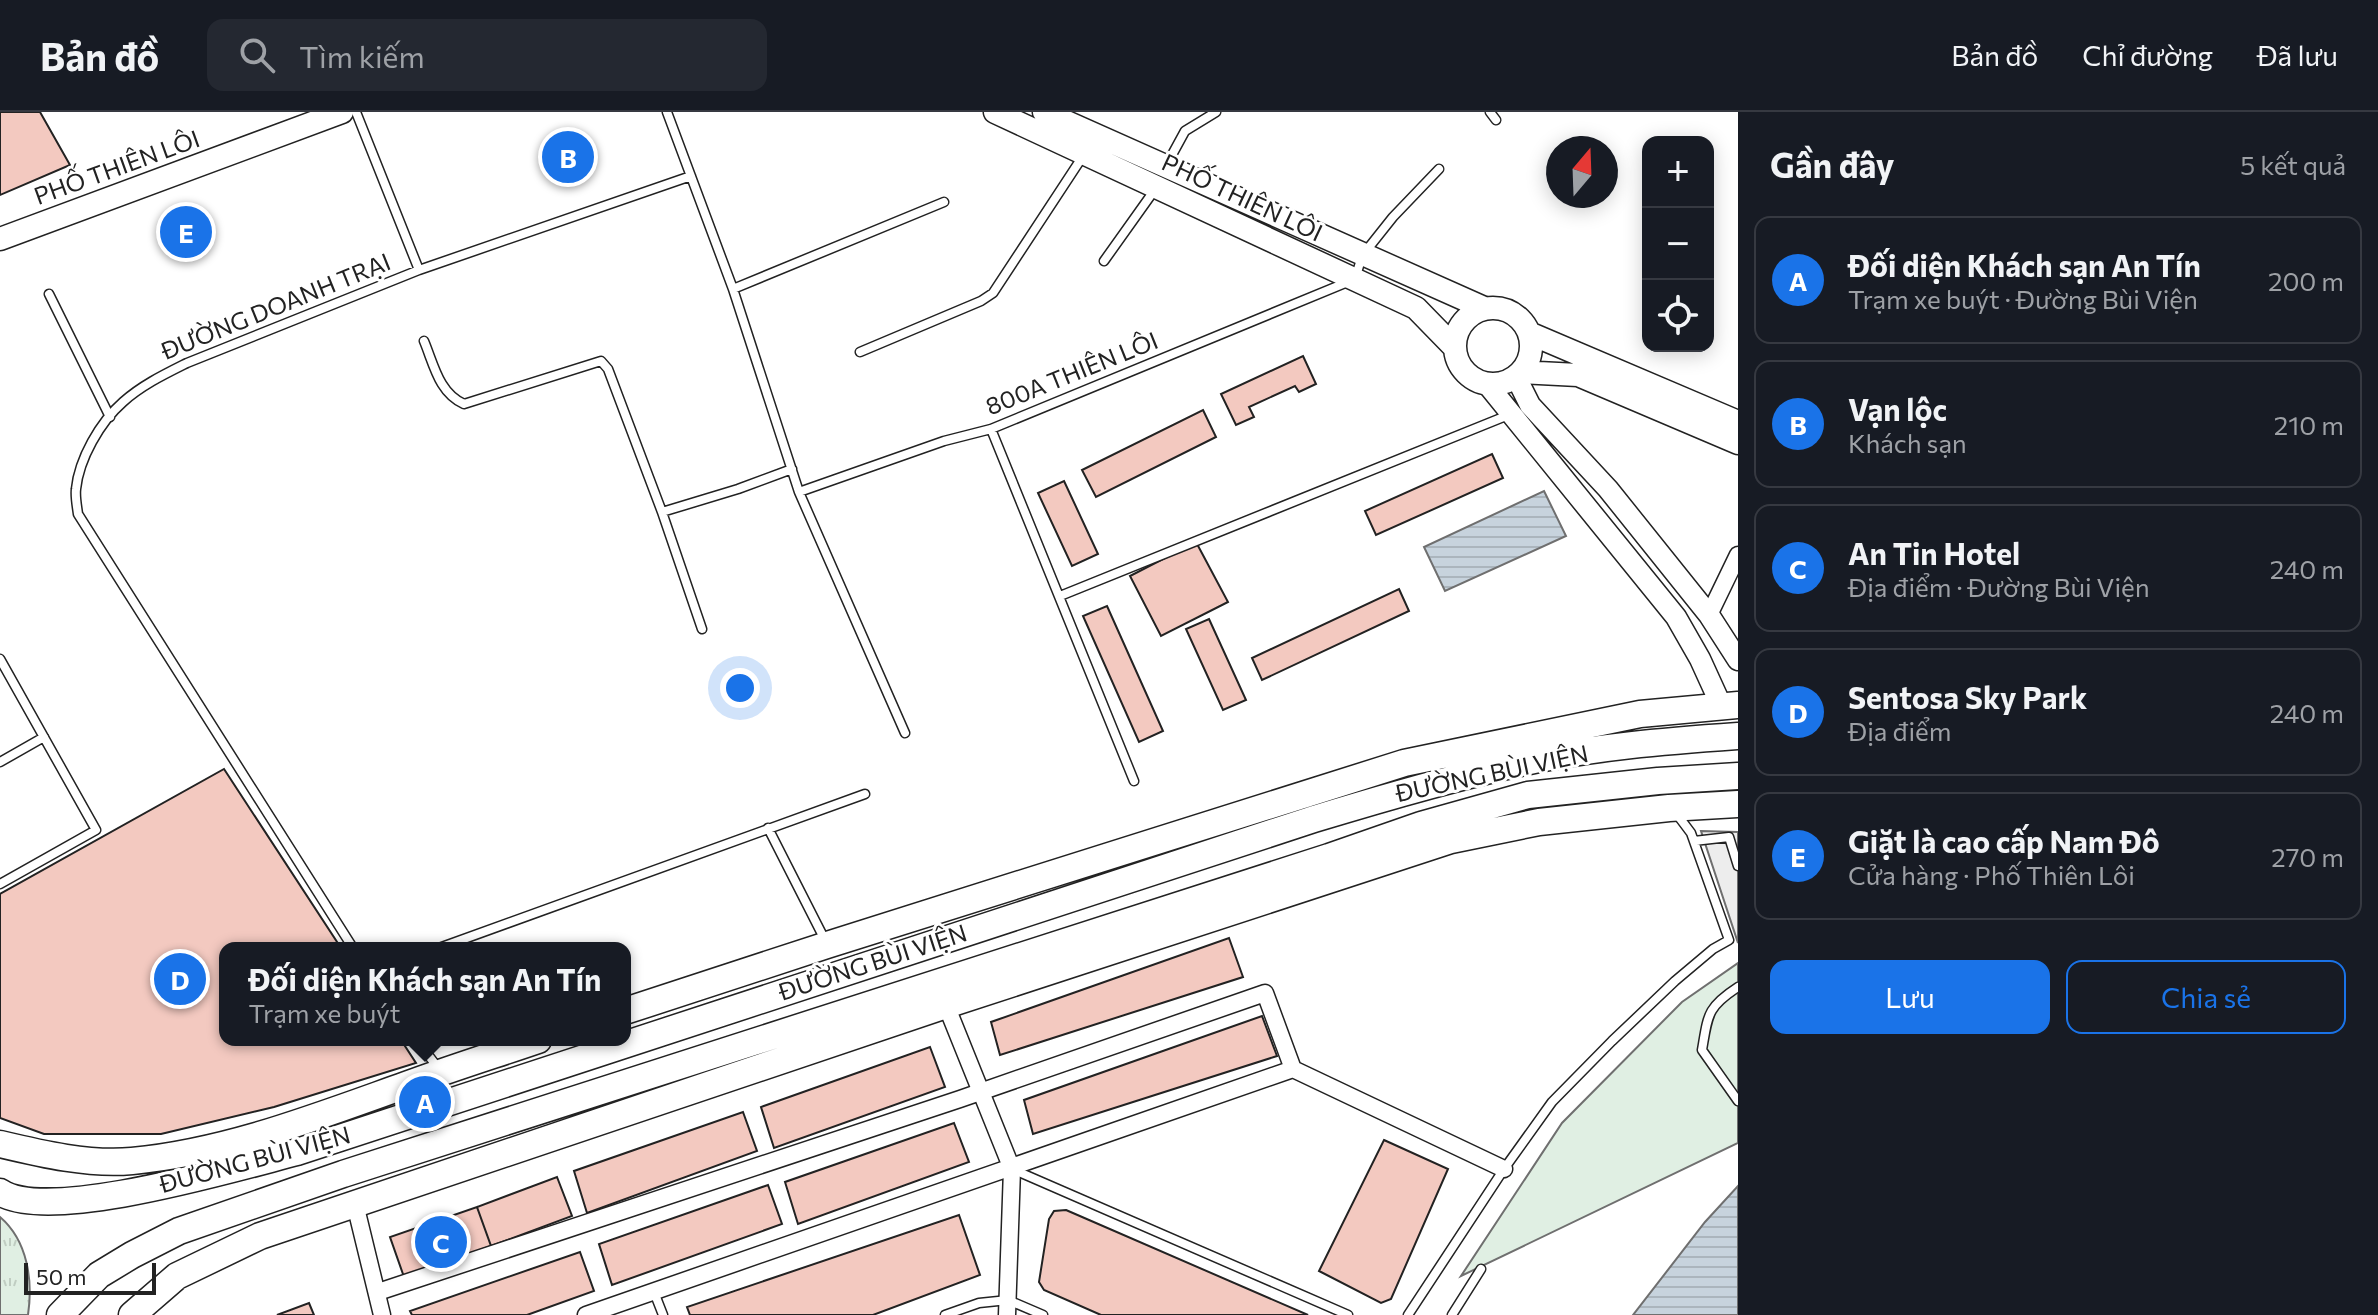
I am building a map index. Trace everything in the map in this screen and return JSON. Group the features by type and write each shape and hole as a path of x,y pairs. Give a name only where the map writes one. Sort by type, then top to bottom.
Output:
{"main road":[{"name":"PHỐ THIÊN LÔI","path":"0,239 342,112"},
{"name":"PHỐ THIÊN LÔI","path":"995,112 1416,308 1454,347"},
{"name":"PHỐ THIÊN LÔI","path":"1058,115 1362,256 1484,308"},
{"path":"1738,422 1584,367 1519,374 1497,384 1487,384 1474,380 1464,372 1457,360 1455,339 1462,322 1484,308 1516,315 1529,333 1584,367 1738,443"},
{"path":"1519,374 1531,354 1529,333"},
{"name":"ĐƯỜNG BÙI VIỆN","path":"631,1009 1404,763 1640,714 1730,705"},
{"name":"ĐƯỜNG BÙI VIỆN","path":"631,1043 1410,790 1523,762 1654,742 1738,736"},
{"name":"ĐƯỜNG BÙI VIỆN","path":"132,1315 177,1276 260,1236 1421,825 1528,795 1738,776"},
{"path":"1658,781 1669,808"},
{"name":"ĐƯỜNG BÙI VIỆN","path":"60,1315 99,1275 179,1231 343,1174 1451,840 1539,822 1738,804"},
{"path":"1314,819 1329,857"},
{"name":"ĐƯỜNG BÙI VIỆN","path":"0,1144 82,1160 130,1161 232,1143 282,1130 520,1046"},
{"name":"ĐƯỜNG BÙI VIỆN","path":"5,1196 74,1202 189,1180 297,1152 621,1046"},
{"path":"282,1130 297,1152"},
{"path":"343,1174 355,1204"}],"street":[{"path":"1519,374 1530,405 1608,489 1709,615 1738,660"},
{"path":"1487,384 1676,617 1730,705"},
{"path":"1709,615 1738,555"},
{"path":"378,1292 982,1091 1265,993 1293,1069 1504,1169"},
{"path":"942,994 1012,1169 1007,1307"},
{"path":"586,1315 1293,1069"},
{"path":"355,1204 382,1315"}],"lane":[{"path":"356,112 419,270"},
{"path":"667,112 733,289 799,492 905,733"},
{"path":"1167,165 1185,131 1216,112"},
{"path":"1490,112 1496,120"},
{"path":"860,352 981,301 993,293 1086,152"},
{"path":"1355,279 1362,256 1393,217 1439,169"},
{"name":"ĐƯỜNG DOANH TRẠI","path":"349,942 78,514 75,490 83,463 99,431 121,403 151,382 187,363 419,270 691,176"},
{"path":"1104,261 1157,187"},
{"path":"733,289 944,202"},
{"name":"800A THIÊN LÔI","path":"799,492 944,441 991,429 1355,279"},
{"path":"49,294 110,417"},
{"path":"424,341 442,386 454,399 464,404 601,361 608,369 662,512 702,629"},
{"path":"1060,596 1511,413"},
{"path":"991,429 1134,781"},
{"path":"662,512 792,469"},
{"path":"0,659 96,830 0,884"},
{"path":"0,762 44,737"},
{"path":"455,942 865,794"},
{"path":"1669,808 1681,817 1694,841 1729,940"},
{"path":"768,828 827,945"},
{"path":"1694,841 1729,837 1738,866"},
{"path":"1408,1315 1552,1102 1675,981 1713,949 1738,934"},
{"path":"1738,987 1716,1001 1707,1019 1702,1050 1738,1101"},
{"path":"422,1046 441,1072"},
{"path":"1012,1169 1348,1315"},
{"path":"1452,1315 1481,1269"},
{"path":"654,1292 663,1315"},
{"path":"945,1315 979,1303 1043,1315"}],"green space":[{"path":"1738,963 1738,1143 1461,1276 1562,1123 1682,1002"},
{"path":"0,1217 17,1238 26,1262 30,1289 28,1315 0,1315"}],"shaded area":[{"path":"1544,491 1566,536 1445,591 1424,547"},
{"path":"1701,831 1738,832 1738,943"},
{"path":"1738,1186 1738,1315 1633,1315 1705,1222"}],"building":[{"path":"0,112 40,112 70,165 0,195"},
{"path":"1303,356 1316,384 1299,392 1295,386 1249,407 1254,417 1236,425 1221,394"},
{"path":"1203,410 1216,437 1096,497 1082,470"},
{"path":"1492,454 1503,478 1376,535 1365,511"},
{"path":"1064,481 1098,554 1072,566 1038,493"},
{"path":"1196,542 1228,602 1161,636 1130,576"},
{"path":"1399,589 1409,611 1262,680 1252,658"},
{"path":"1107,606 1163,731 1139,742 1083,616"},
{"path":"1209,619 1246,700 1223,710 1186,629"},
{"path":"224,769 337,942 219,942 219,1046 405,1046 416,1063 274,1107 161,1134 44,1134 0,1118 0,894"},
{"path":"1229,938 1243,977 1000,1055 991,1022"},
{"path":"1262,1016 1277,1056 1033,1134 1024,1100"},
{"path":"930,1047 945,1087 774,1148 761,1107"},
{"path":"743,1112 757,1151 587,1213 574,1171"},
{"path":"954,1123 969,1162 798,1224 785,1182"},
{"path":"1384,1140 1448,1169 1391,1299 1381,1303 1319,1271"},
{"path":"557,1177 572,1216 491,1246 477,1207"},
{"path":"768,1185 782,1224 612,1285 599,1244"},
{"path":"477,1207 491,1246 404,1277 390,1237"},
{"path":"1066,1210 1308,1315 1101,1315 1044,1290 1039,1282 1049,1219 1054,1211"},
{"path":"959,1215 980,1275 873,1315 690,1315 687,1307"},
{"path":"580,1252 594,1291 527,1315 412,1315 410,1311"},
{"path":"309,1303 314,1315 277,1315"}],"place":[{"name":"Vạn lộc","path":"568,157"},
{"name":"Giặt là cao cấp Nam Đô","path":"186,232"},
{"name":"Sentosa Sky Park","path":"180,979"},
{"name":"Đối diện Khách sạn An Tín","path":"425,1102"},
{"name":"An Tin Hotel","path":"441,1242"}]}
